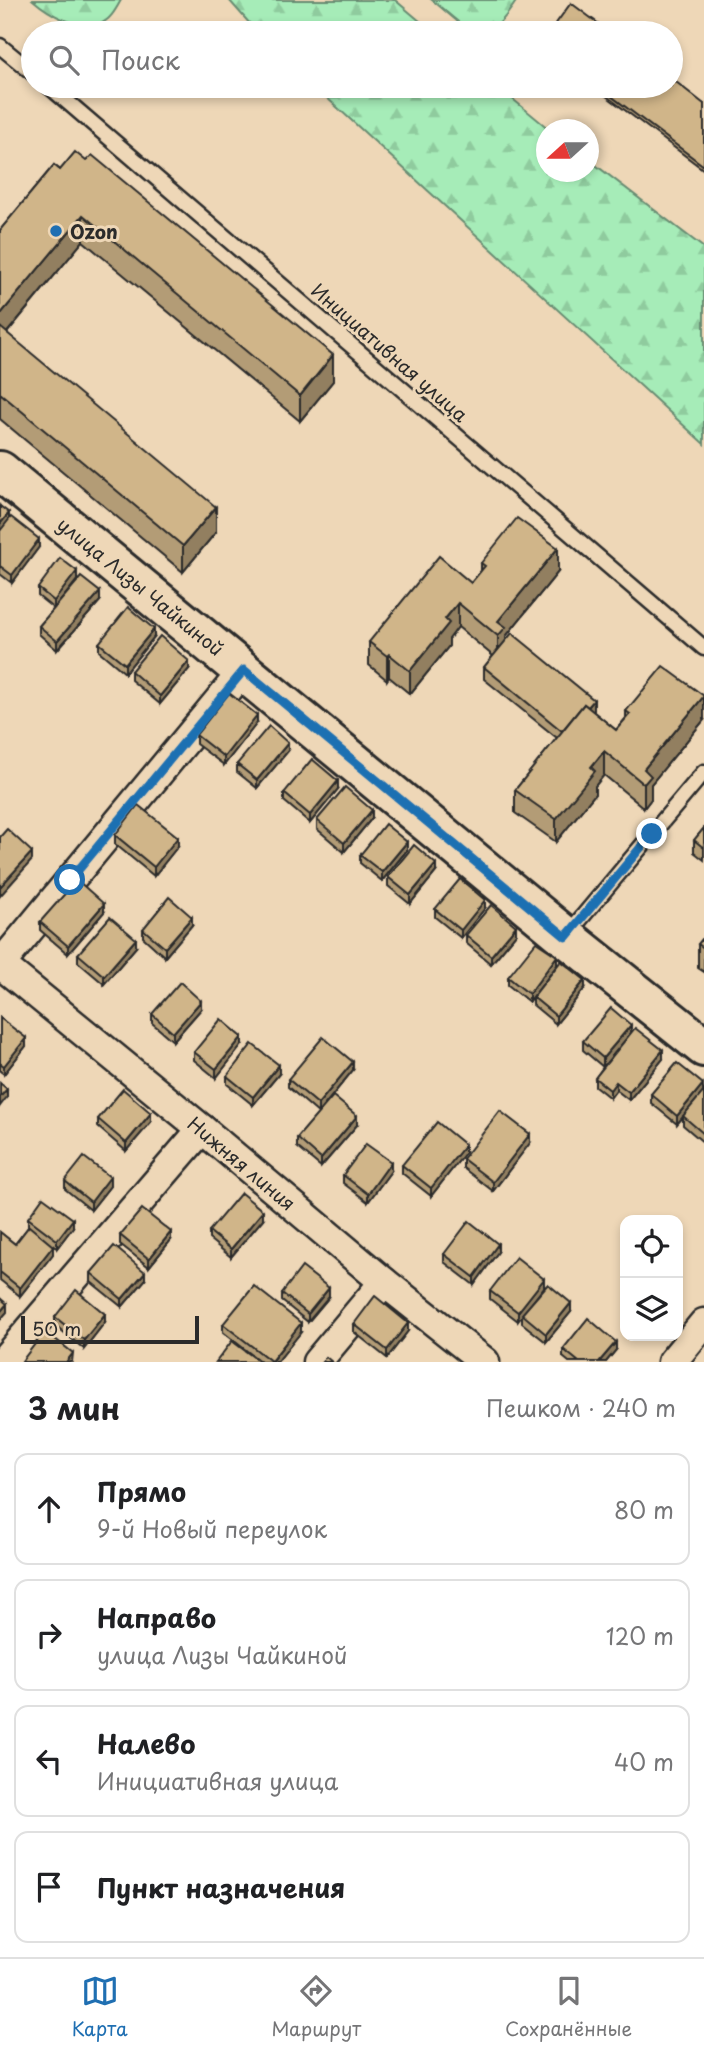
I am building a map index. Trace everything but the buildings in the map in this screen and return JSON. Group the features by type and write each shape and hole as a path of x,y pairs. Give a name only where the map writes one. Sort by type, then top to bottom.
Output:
{"main road":[{"name":"улица Лизы Чайкиной","path":"0,471 566,937 704,1047"}],"street":[{"path":"0,964 244,670"},
{"name":"Нижняя линия","path":"0,964 384,1282 485,1362"},
{"path":"2,1362 202,1129"},
{"path":"317,1362 384,1282"},
{"path":"672,1362 704,1323"}],"lane":[{"path":"0,46 21,63"},
{"name":"Инициативная улица","path":"64,98 704,648"},
{"path":"566,937 704,772"}],"green space":[{"path":"33,0 121,0 104,21 67,21"},
{"path":"229,0 395,0 420,21 247,21"},
{"path":"432,0 517,0 501,21 457,21"},
{"path":"327,98 512,98 537,119 536,182 599,182 599,168 704,248 704,444"}],"place":[{"name":"Ozon","path":"56,231"}],"route":[{"path":"70,880 244,670 566,937 652,834"}]}
